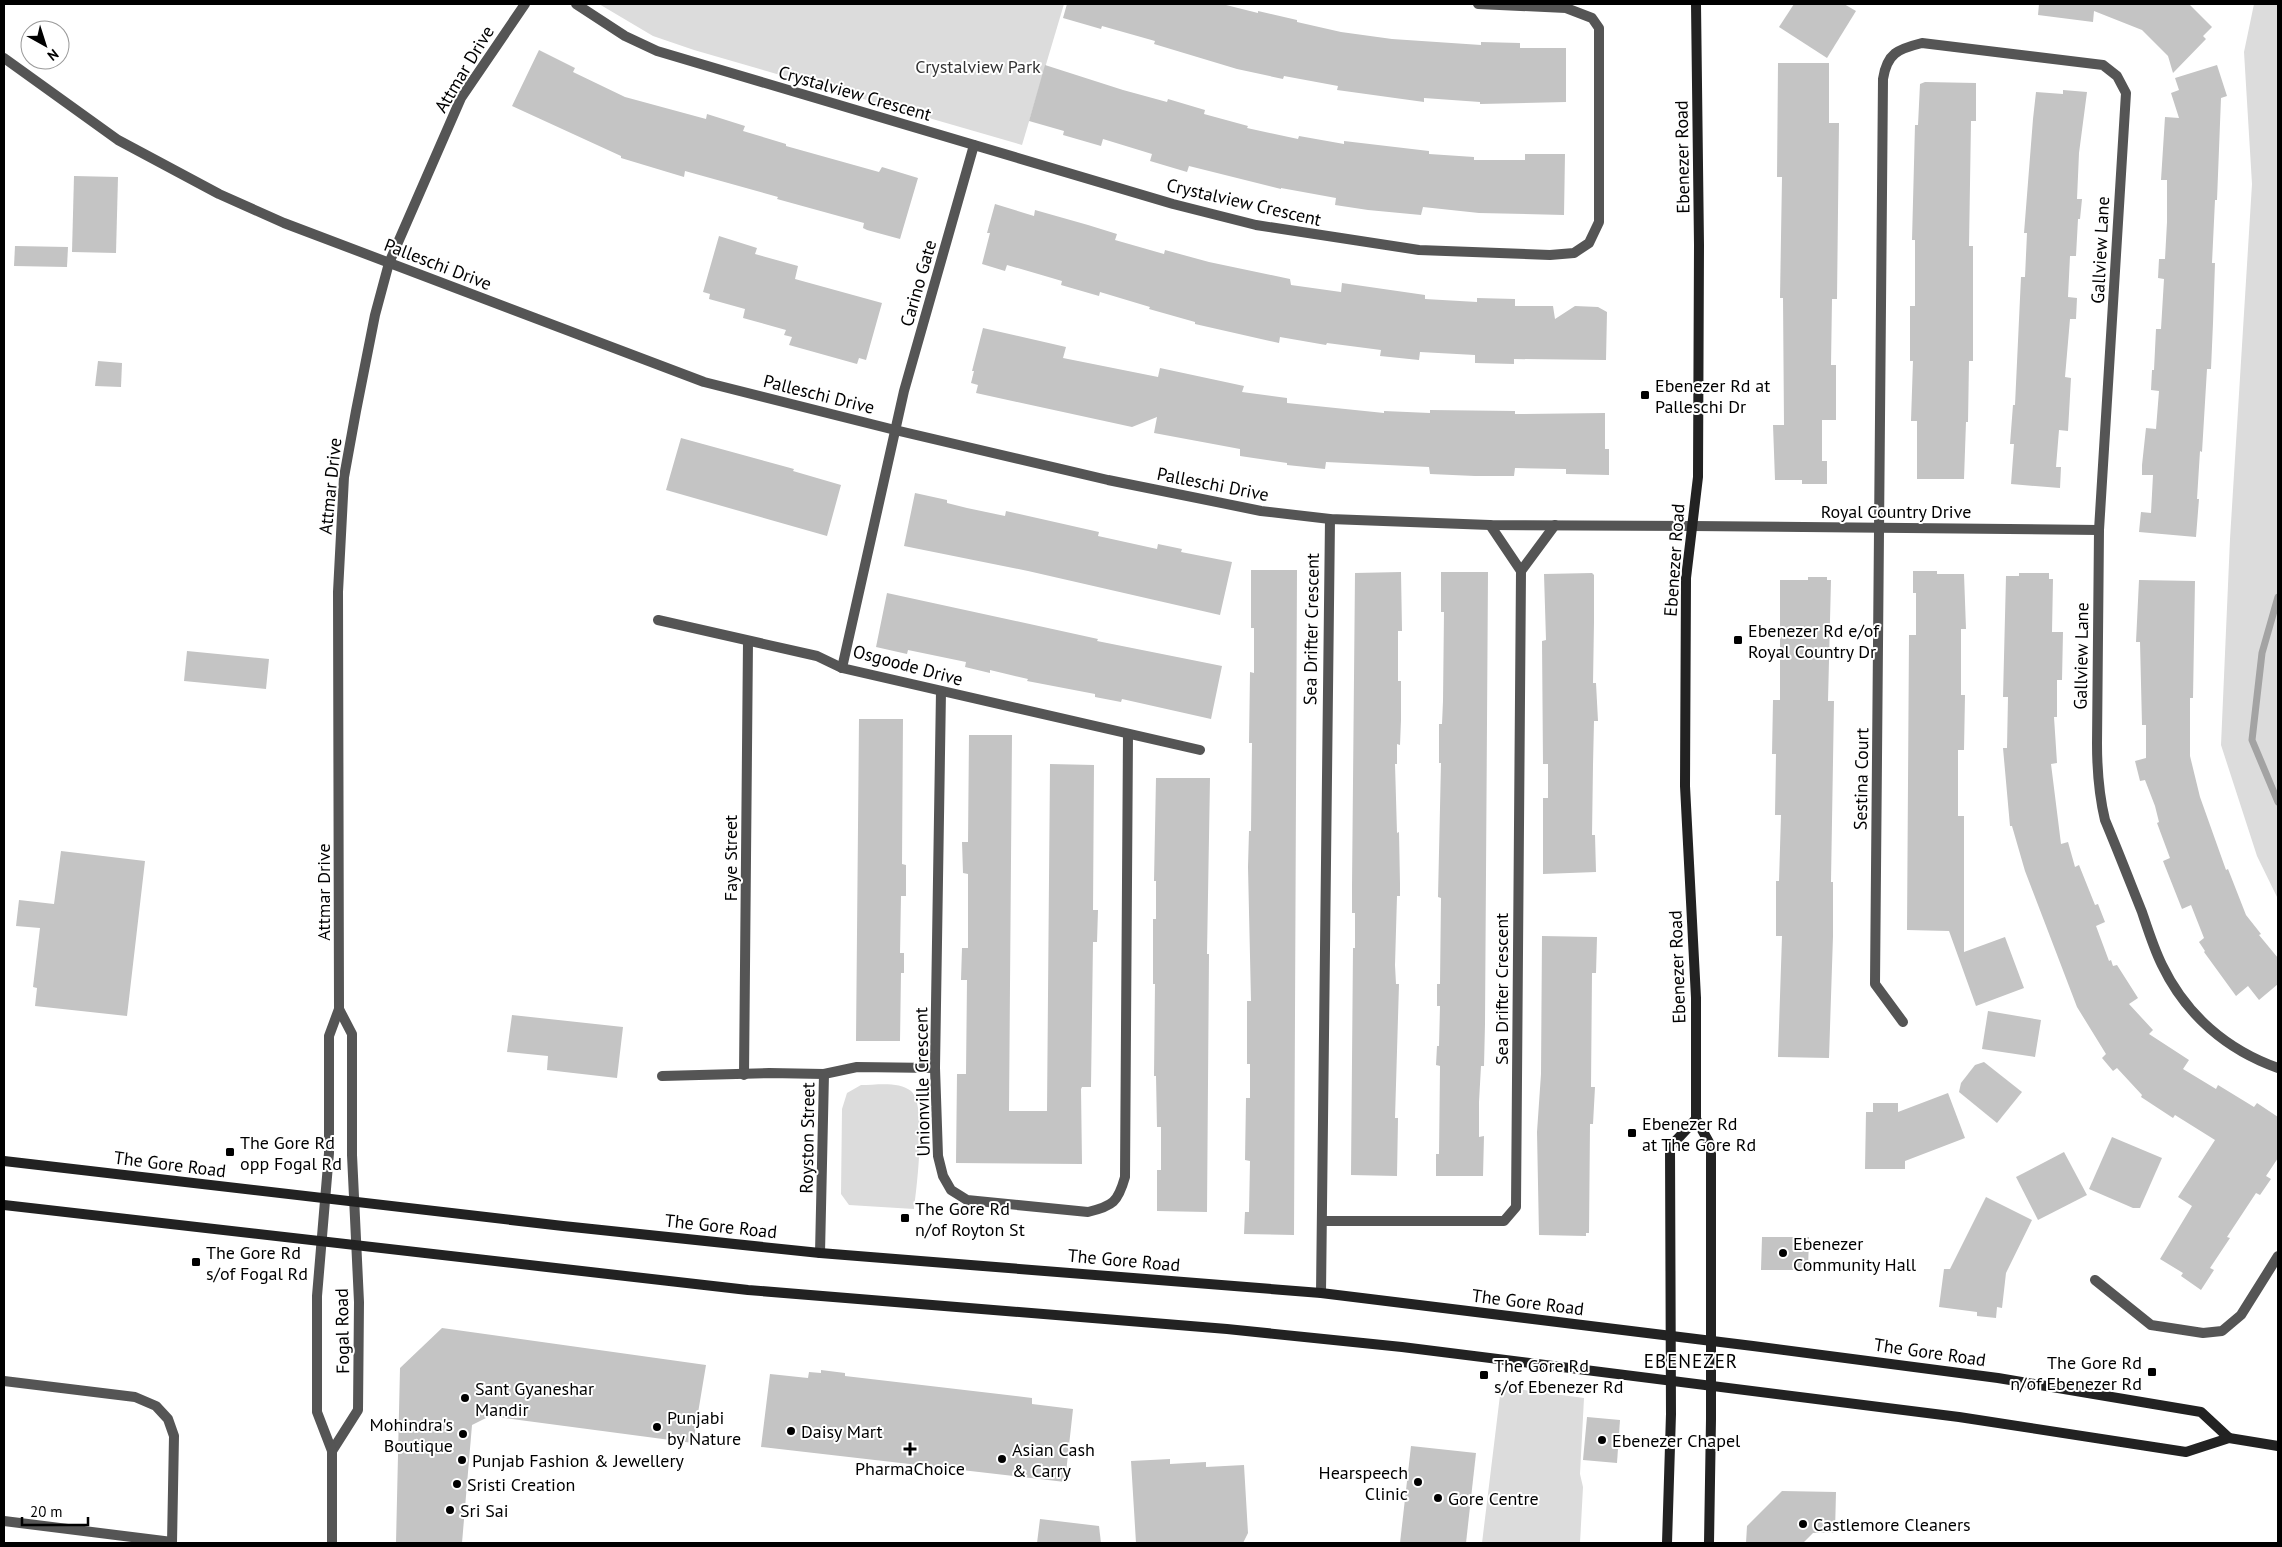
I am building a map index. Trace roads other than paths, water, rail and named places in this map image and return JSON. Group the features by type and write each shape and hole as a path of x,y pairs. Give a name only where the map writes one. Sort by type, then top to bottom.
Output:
{"main road":[{"name":"Ebenezer Road","path":"1696,4 1699,245 1698,458 1686,578 1685,777 1696,998 1696,1120 1710,1146 1711,1385 1709,1543"},
{"path":"1668,1543 1671,1380 1670,1147 1696,1120"},
{"name":"The Gore Road","path":"4,1161 325,1199 820,1253 1321,1293 1671,1336 1978,1376 2201,1412 2230,1438"},
{"path":"4,1205 748,1290 1227,1329 1711,1385 1959,1418 2186,1452 2230,1438 2278,1446"}],"street":[{"name":"Attmar Drive","path":"325,1199 329,1153 329,1036 339,1009 338,592 344,477 375,315 389,263 461,98 524,4"},
{"name":"Crystalview Crescent","path":"576,4 625,36 656,51 1173,204 1282,230 1419,250 1550,255 1574,253 1589,243 1599,222 1599,28 1592,18 1566,8 1478,4"},
{"name":"Gallview Lane","path":"1880,527 1883,78 1885,64 1900,48 1922,43 2103,65 2117,76 2126,93 2099,530 2097,750 2098,773 2105,820 2162,966 2192,1012 2226,1043 2243,1053 2278,1068"},
{"name":"Palleschi Drive","path":"4,58 118,140 219,194 284,223 704,382 895,430 1108,480 1242,507 1330,519 1490,525 1692,526"},
{"name":"Carino Gate","path":"895,430 904,391 974,145"},
{"name":"Osgoode Drive","path":"895,430 842,668 1200,750"},
{"name":"Sea Drifter Crescent","path":"1321,1293 1330,519"},
{"path":"1490,525 1521,571 1555,525"},
{"name":"Royal Country Drive","path":"1692,526 2099,530"},
{"name":"Sestina Court","path":"1880,527 1875,984 1903,1022"},
{"name":"Sea Drifter Crescent","path":"1322,1221 1504,1221 1516,1207 1521,571"},
{"path":"658,620 748,642 817,656 842,668"},
{"name":"Faye Street","path":"744,1074 748,642"},
{"name":"Unionville Crescent","path":"941,691 935,1068 938,1156 943,1176 951,1190 967,1200 1088,1212 1107,1207 1120,1196 1125,1177 1128,734"},
{"name":"Attmar Drive","path":"339,1009 352,1034 354,1202"},
{"name":"Royston Street","path":"820,1253 824,1074 857,1067 935,1068"},
{"path":"662,1076 769,1073 824,1074"},
{"name":"Fogal Road","path":"325,1199 317,1296 317,1412 332,1451 332,1543"},
{"name":"Fogal Road","path":"332,1451 358,1410 359,1302 354,1202"},
{"path":"2095,1280 2151,1325 2203,1333 2222,1330 2241,1315 2278,1256"},
{"path":"4,1380 135,1397 156,1406 168,1419 174,1436 172,1543 4,1521"}],"waterway":[{"path":"2278,597 2262,653 2252,740 2278,802"}],"place":[{"name":"Ebenezer Rd at Palleschi Dr","path":"1645,395"},
{"name":"Ebenezer Rd e/of Royal Country Dr","path":"1738,640"},
{"name":"Ebenezer Rd at The Gore Rd","path":"1632,1133"},
{"name":"The Gore Rd opp Fogal Rd","path":"230,1152"},
{"name":"The Gore Rd n/of Royton St","path":"905,1218"},
{"name":"Ebenezer Community Hall","path":"1783,1253"},
{"name":"The Gore Rd s/of Fogal Rd","path":"196,1262"},
{"name":"The Gore Rd n/of Ebenezer Rd","path":"2152,1372"},
{"name":"The Gore Rd s/of Ebenezer Rd","path":"1484,1375"},
{"name":"Sant Gyaneshar Mandir","path":"465,1398"},
{"name":"Punjabi by Nature","path":"657,1427"},
{"name":"Daisy Mart","path":"791,1431"},
{"name":"Mohindra's Boutique","path":"463,1434"},
{"name":"Ebenezer Chapel","path":"1602,1440"},
{"name":"PharmaChoice","path":"910,1449"},
{"name":"Asian Cash & Carry","path":"1002,1459"},
{"name":"Punjab Fashion & Jewellery","path":"462,1460"},
{"name":"Hearspeech Clinic","path":"1418,1482"},
{"name":"Sristi Creation","path":"457,1484"},
{"name":"Gore Centre","path":"1438,1498"},
{"name":"Sri Sai","path":"450,1510"},
{"name":"Castlemore Cleaners","path":"1803,1524"}],"district":[{"name":"EBENEZER","path":"1691,1361"}],"park label":[{"name":"Crystalview Park","path":"978,66"}]}
